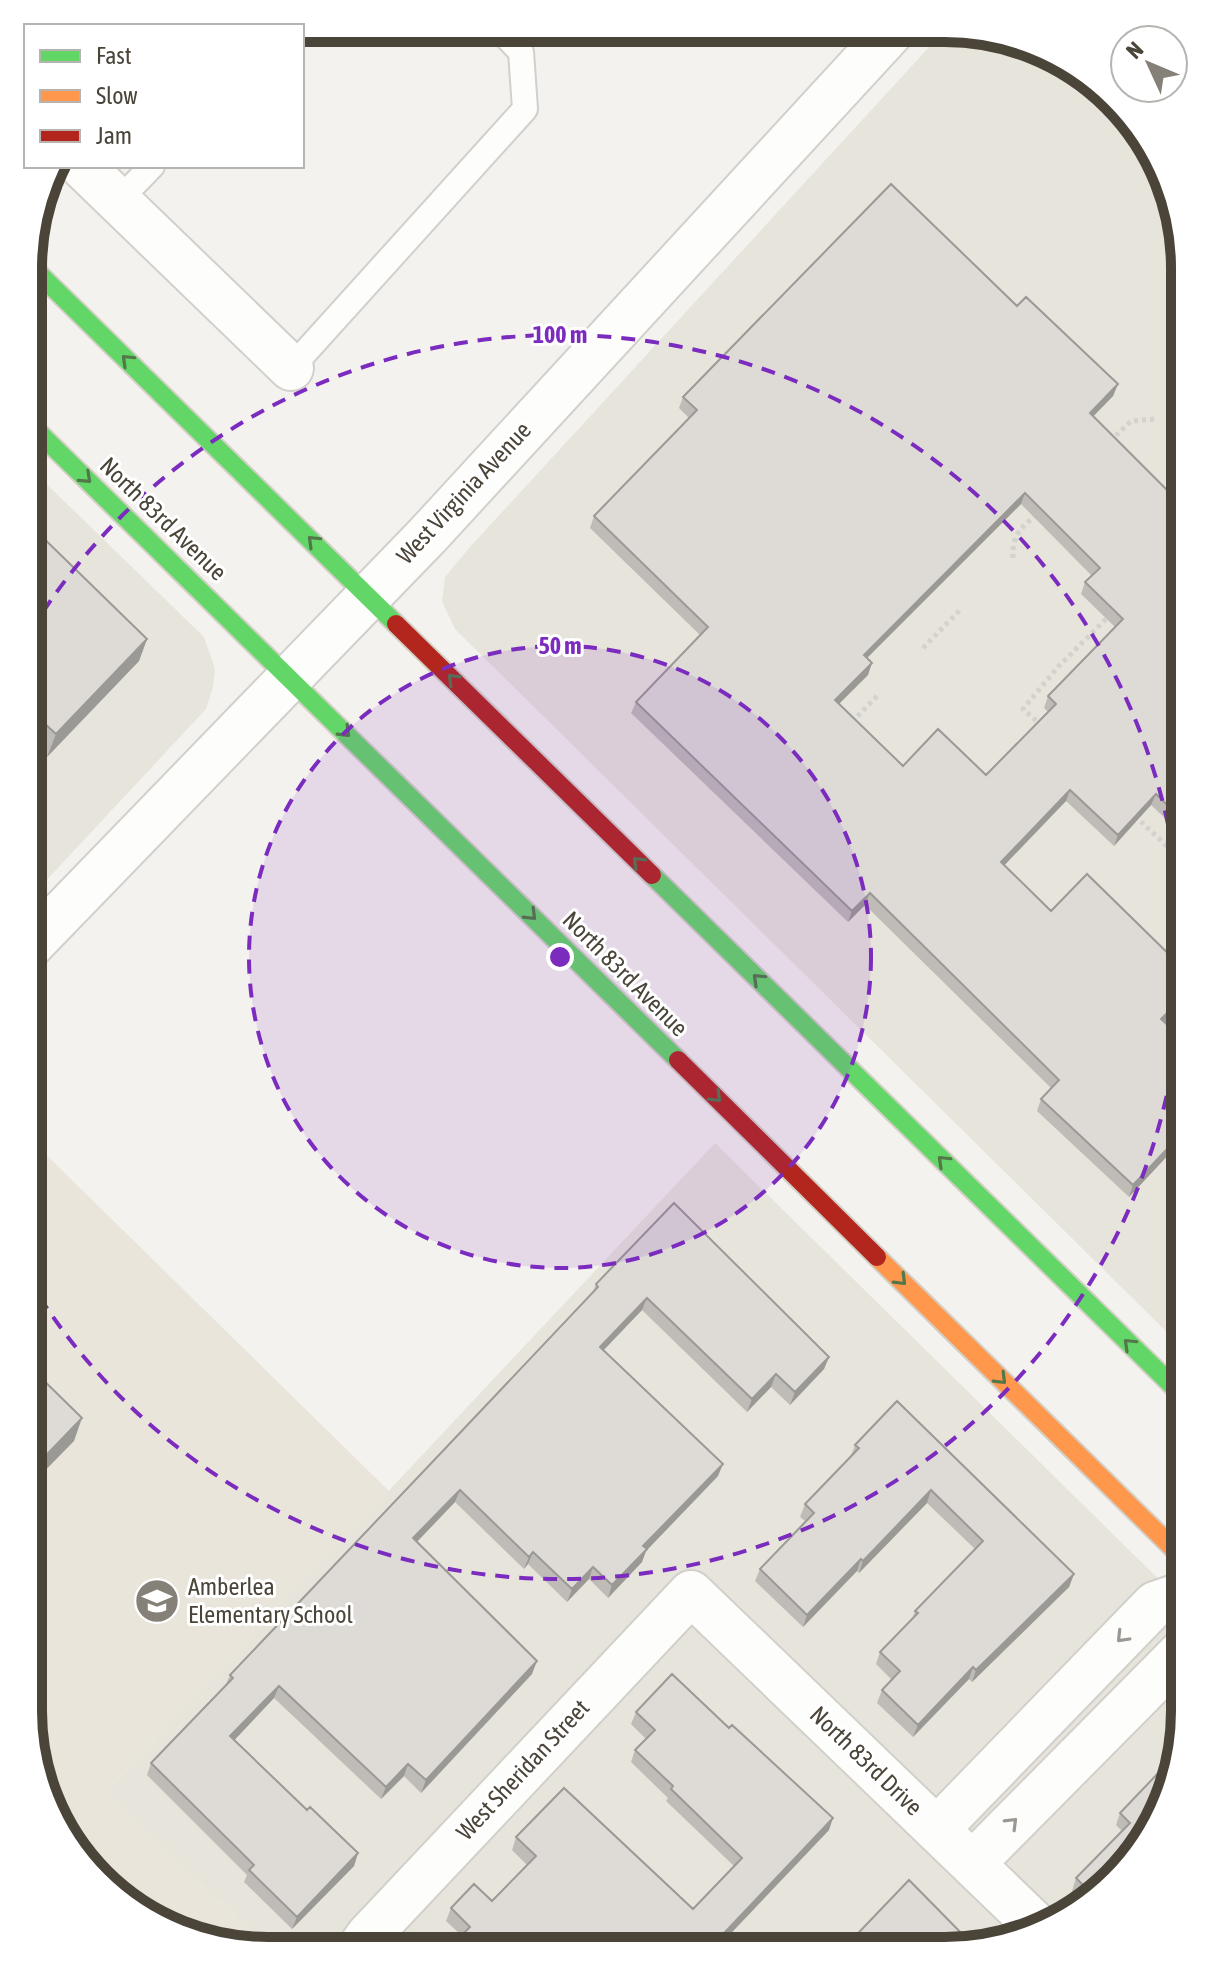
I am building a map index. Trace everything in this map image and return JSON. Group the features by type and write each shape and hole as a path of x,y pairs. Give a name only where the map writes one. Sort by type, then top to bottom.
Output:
{"main road":[{"path":"42,277 1171,1384"},
{"name":"North 83rd Avenue","path":"42,436 1171,1546"}],"street":[{"name":"West Virginia Avenue","path":"42,934 369,596 881,42"},
{"path":"84,168 291,368"},
{"name":"North 83rd Drive","path":"691,1593 1031,1920"},
{"name":"West Sheridan Street","path":"367,1937 691,1593"},
{"path":"937,1829 1155,1604 1171,1598"},
{"path":"973,1863 1171,1663"},
{"path":"1053,1709 1090,1744"}],"lane":[{"path":"291,368 525,109 521,52 511,42"},
{"path":"118,201 150,168"}],"path":[{"path":"1101,449 1131,421 1155,419"},
{"path":"1013,558 1012,543 1020,529 1046,507"},
{"path":"923,648 961,609"},
{"path":"1044,729 1023,709 1058,667 1111,614"},
{"path":"847,728 879,694"},
{"path":"1130,811 1171,850"}],"shaded area":[{"path":"934,42 975,44 1032,59 1058,72 1105,108 1141,155 1154,181 1167,224 1171,268 1171,1336 455,629 442,601 445,577"},
{"path":"42,480 204,637 215,669 206,709 42,885"},
{"path":"715,1143 1171,1591 1171,1726 1167,1755 1148,1811 1115,1860 1071,1899 1032,1920 989,1933 945,1937 255,1936 106,1792"},
{"name":"Amberlea Elementary School","path":"42,1151 389,1491 106,1792 255,1936 209,1929 181,1920 130,1890 108,1871 72,1824 50,1770 42,1726"}],"building":[{"path":"891,184 1017,306 1026,297 1118,384 1090,413 1171,494 1171,808 1156,794 1118,835 1070,790 1001,862 1051,911 1087,874 1171,956 1171,1009 1161,1019 1171,1028 1171,1145 1133,1185 1041,1099 1059,1080 870,893 852,911 636,702 708,627 594,516 697,410 683,397","holes":["1025,493 1100,568 1085,582 1123,619 1048,696 1056,704 986,775 938,729 903,766 835,700 872,663 864,655"]},
{"path":"42,537 147,639 56,734 42,721"},
{"path":"674,1203 829,1357 795,1392 776,1374 752,1399 647,1298 600,1347 723,1464 643,1546 647,1549 612,1585 593,1567 572,1589 533,1552 529,1557 460,1490 413,1538 537,1661 426,1780 408,1764 386,1787 279,1686 230,1736 307,1810 310,1807 358,1853 297,1917 249,1870 254,1865 151,1763"},
{"path":"42,1379 82,1418 42,1459"},
{"path":"897,1401 1074,1574 976,1670 973,1667 918,1725 882,1690 900,1671 880,1652 983,1541 931,1490 807,1615 760,1569 814,1513 805,1504 859,1448 855,1445"},
{"path":"672,1674 833,1818 720,1937 460,1937 470,1927 451,1908 474,1884 492,1901 536,1856 516,1837 564,1788 693,1909 742,1858 635,1750 655,1730 636,1712"},
{"path":"1163,1768 1148,1811 1133,1837 1115,1860 1086,1888 1076,1878 1130,1823 1120,1813"},
{"path":"909,1880 964,1936 945,1937 854,1937"}],"traffic: fast":[{"path":"42,277 396,624"},
{"path":"42,436 678,1060"},
{"path":"652,875 1171,1384"}],"traffic: slow":[{"path":"877,1257 1171,1546"}],"traffic: jam":[{"path":"396,624 652,875"},
{"path":"678,1060 877,1257"}],"place":[{"name":"Amberlea Elementary School","path":"157,1601"}]}
